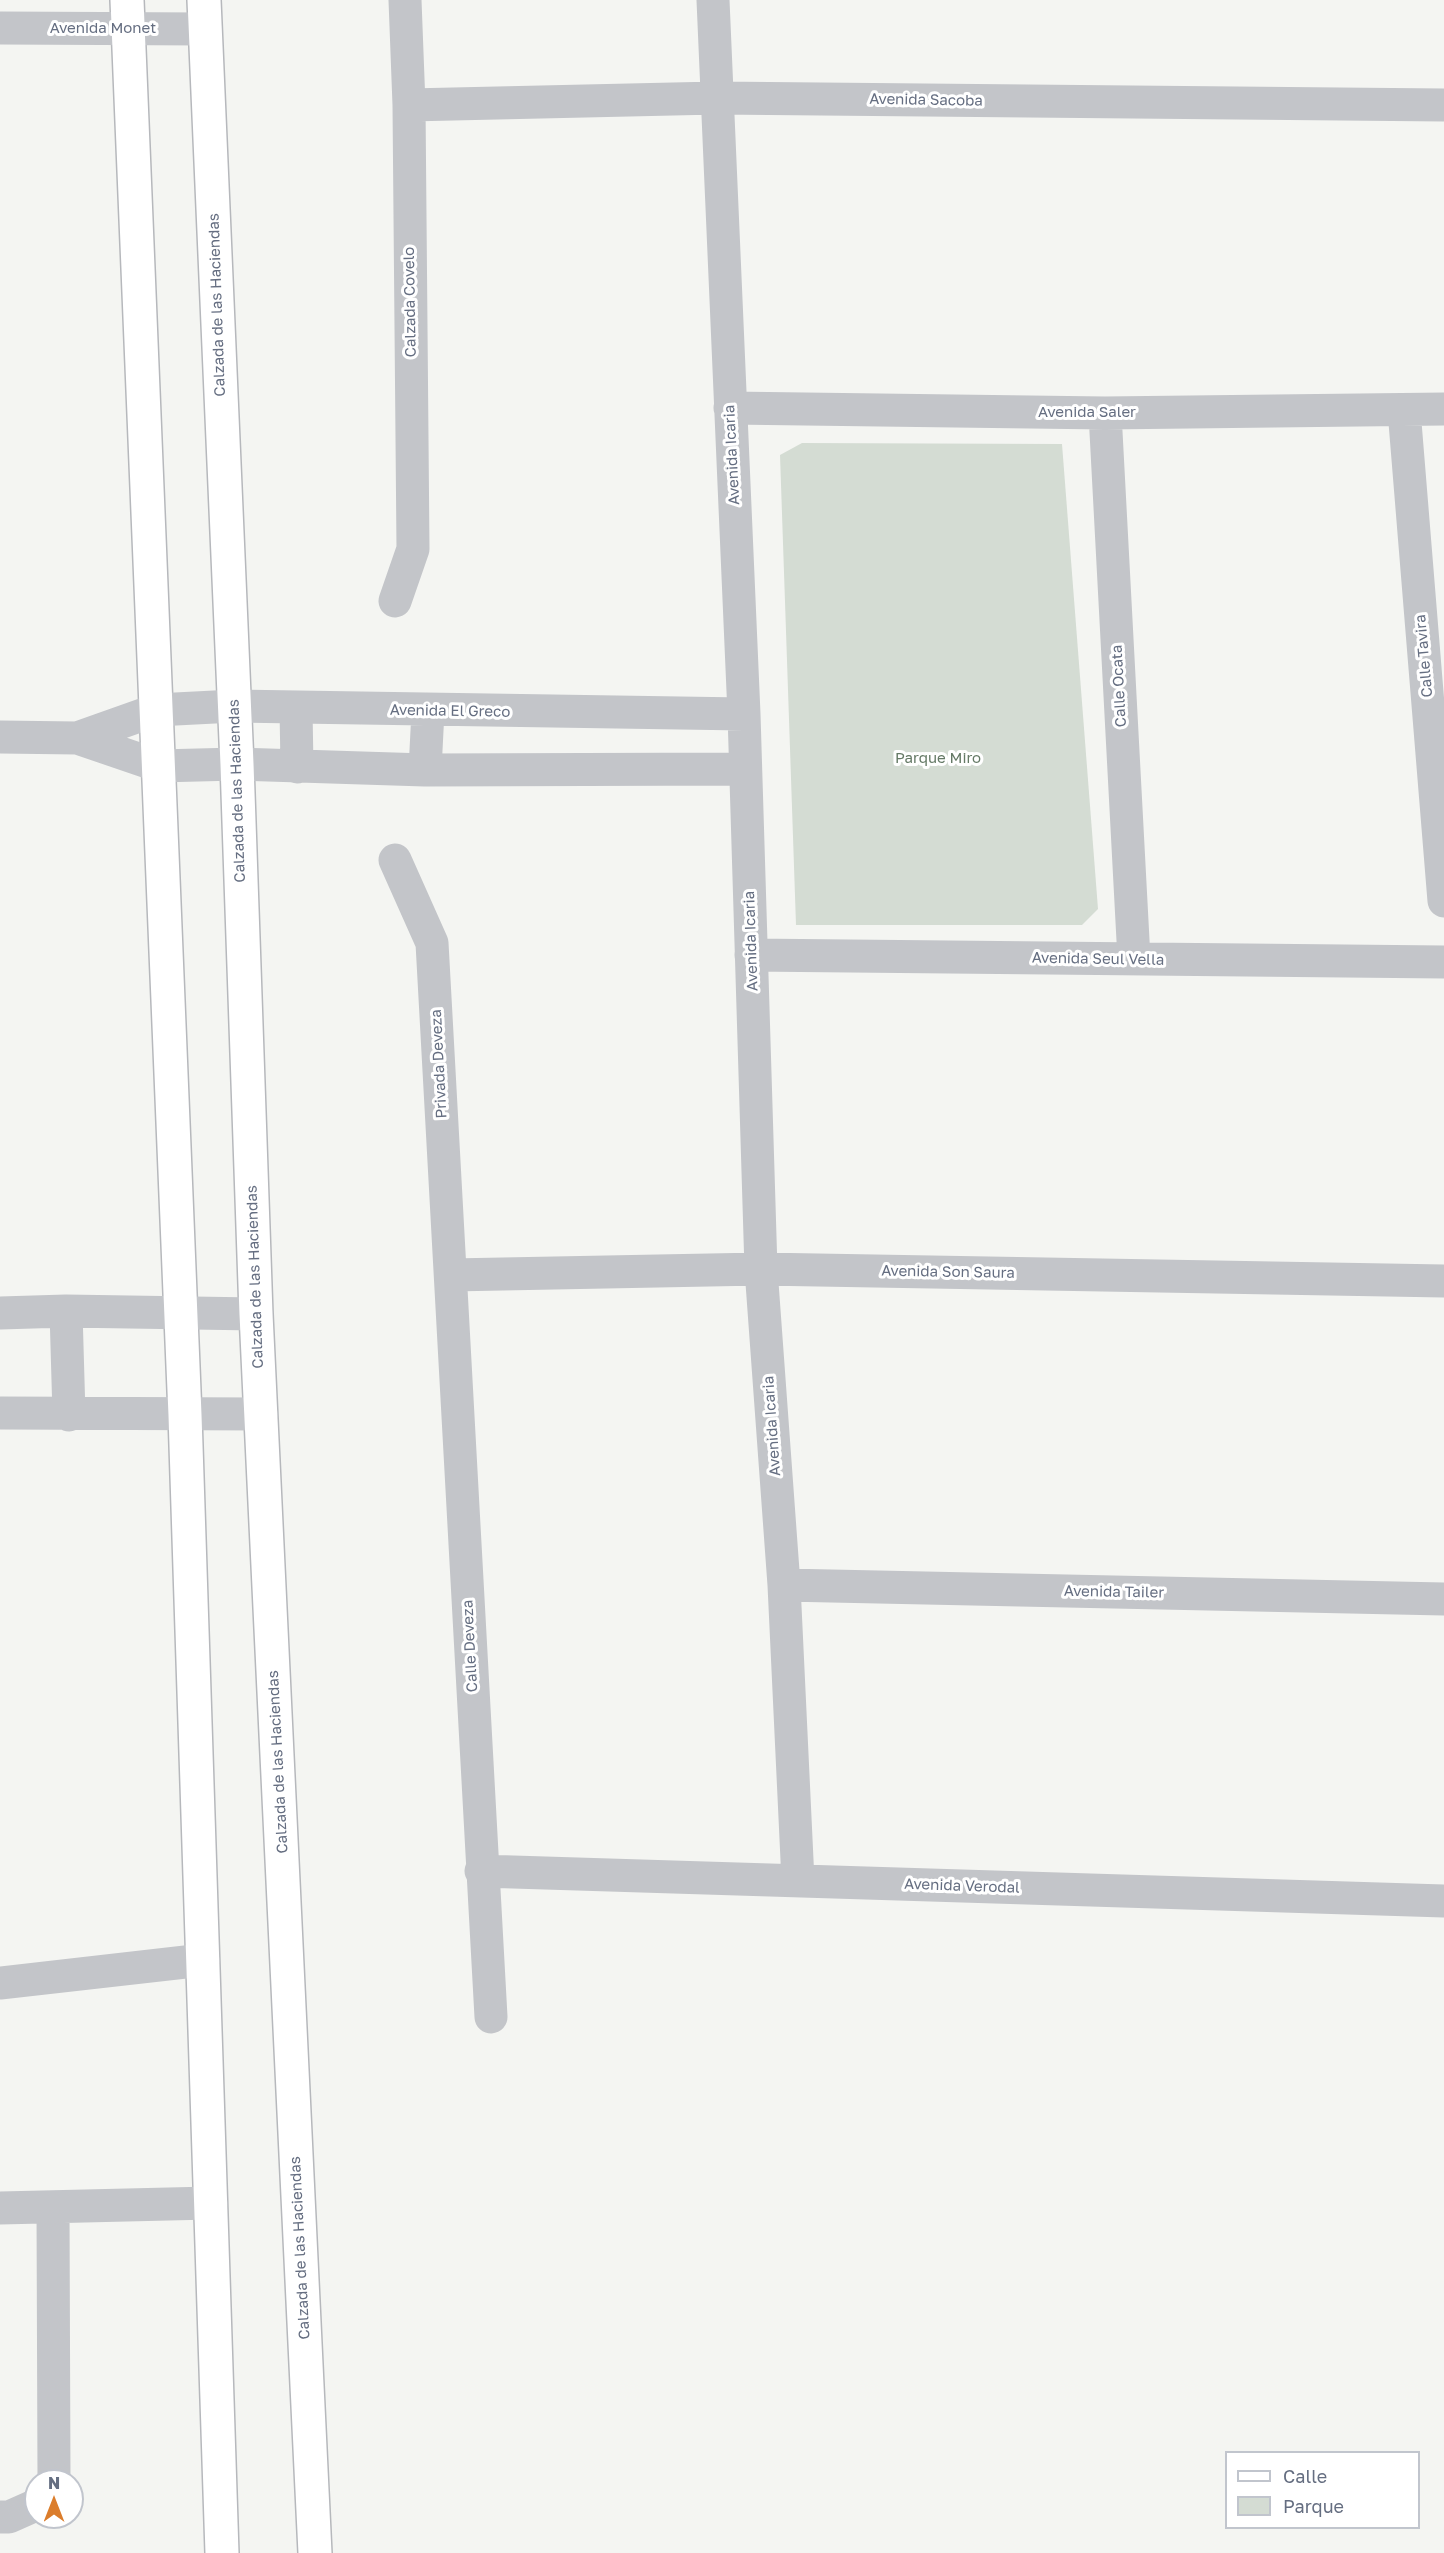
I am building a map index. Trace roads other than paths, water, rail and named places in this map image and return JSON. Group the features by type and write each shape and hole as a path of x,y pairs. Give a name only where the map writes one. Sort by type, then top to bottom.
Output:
{"main road":[{"path":"128,14 179,1313 185,1415 211,2203 218,2547"},
{"name":"Calzada de las Haciendas","path":"205,15 237,764 256,1314 315,2553"}],"street":[{"name":"Calzada Covelo","path":"395,601 413,549 409,105 405,0"},
{"name":"Avenida Icaria","path":"713,0 744,714 761,1269 784,1585 798,1881"},
{"name":"Avenida Monet","path":"0,28 128,14 205,15"},
{"name":"Avenida Sacoba","path":"409,105 717,98 1444,105"},
{"name":"Avenida Saler","path":"730,408 1105,413 1444,410"},
{"name":"Calle Tavira","path":"1404,410 1444,901"},
{"name":"Calle Ocata","path":"1105,413 1134,959"},
{"name":"Avenida El Greco","path":"77,738 156,710 234,706 296,709 744,714"},
{"path":"296,709 297,767"},
{"path":"425,770 428,711"},
{"path":"0,737 77,738 159,766 237,764 425,770 745,769"},
{"name":"Privada Deveza","path":"395,860 432,943 451,1275"},
{"name":"Avenida Seul Vella","path":"751,955 1444,962"},
{"name":"Avenida Son Saura","path":"451,1275 761,1269 1444,1281"},
{"name":"Calle Deveza","path":"451,1275 481,1870 491,2017"},
{"path":"0,1313 66,1311 256,1314"},
{"path":"66,1311 69,1415"},
{"path":"0,1413 261,1414"},
{"name":"Avenida Tailer","path":"784,1585 1444,1599"},
{"name":"Avenida Verodal","path":"481,1870 1444,1901"},
{"path":"0,1983 203,1960"},
{"path":"0,2208 211,2203"},
{"path":"52,2208 54,2469"},
{"path":"0,2517 9,2517 24,2510"}],"park label":[{"name":"Parque Miro","path":"938,758"}]}
